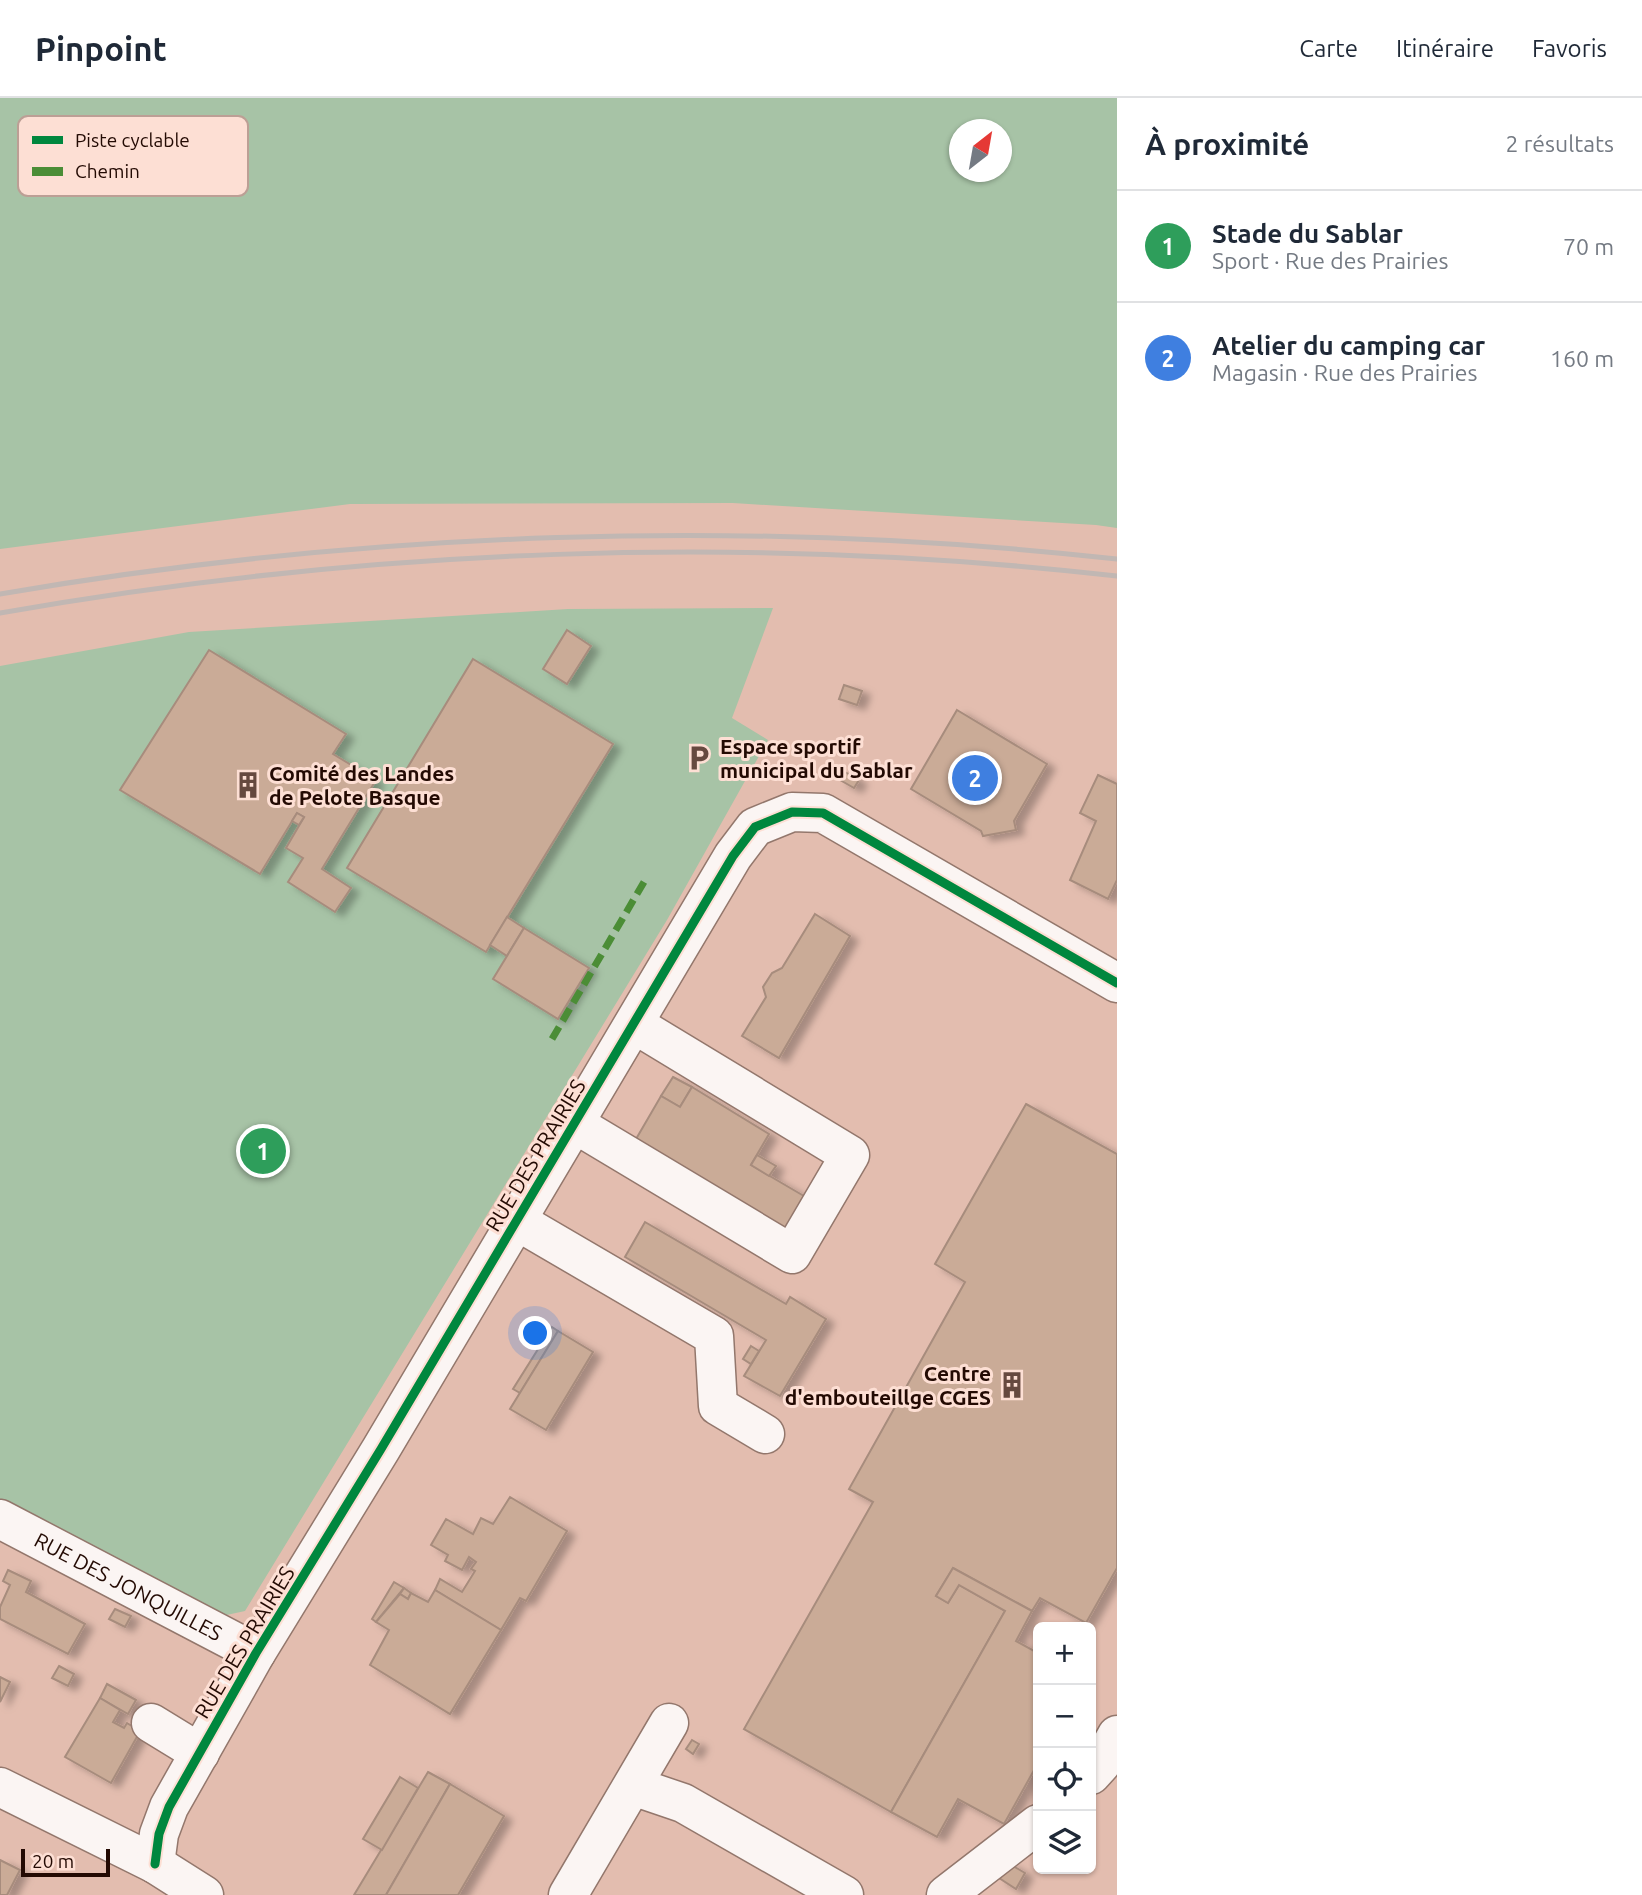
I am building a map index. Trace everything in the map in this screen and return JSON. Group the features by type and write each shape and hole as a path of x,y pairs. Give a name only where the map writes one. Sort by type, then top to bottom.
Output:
{"street":[{"name":"RUE DES PRAIRIES","path":"155,1864 159,1834 169,1807 257,1653 733,856 755,827 792,811 823,813 1117,983"},
{"path":"575,1124 792,1254 850,1155 634,1024"},
{"path":"517,1221 714,1336 718,1406 765,1434"},
{"name":"RUE DES JONQUILLES","path":"0,1519 257,1653"},
{"path":"151,1723 200,1753"},
{"path":"568,1895 669,1723"},
{"path":"1096,1770 1117,1735"},
{"path":"633,1786 683,1803 844,1895"},
{"path":"0,1787 155,1864 204,1895"},
{"path":"946,1895 1033,1828"}],"green space":[{"path":"0,98 1117,98 1117,528 733,503 350,504 0,549"},
{"path":"773,608 732,718 768,740 667,920 245,1611 222,1616 0,1501 0,666 189,632 568,609"}],"building":[{"path":"567,630 591,646 567,684 543,669"},
{"name":"Comité des Landes de Pelote Basque","path":"209,650 346,734 333,754 376,780 322,869 351,888 335,912 288,882 303,858 286,848 304,817 297,813 260,874 120,790"},
{"path":"473,659 613,744 486,952 347,868"},
{"path":"844,685 862,691 857,705 839,699"},
{"path":"957,710 1047,764 1014,821 1016,830 983,836 981,831 911,789"},
{"path":"845,772 859,780 854,788 840,780"},
{"path":"1098,775 1117,784 1117,880 1108,899 1070,880 1096,821 1080,813"},
{"path":"297,813 304,817 299,825 292,821"},
{"path":"815,914 850,936 779,1058 742,1036 766,997 763,987 772,973 782,968"},
{"path":"507,917 524,928 507,956 490,945"},
{"path":"524,928 589,968 558,1019 493,979"},
{"path":"673,1077 692,1087 680,1107 661,1096"},
{"path":"692,1087 769,1134 751,1165 809,1199 787,1237 632,1146 661,1096 680,1107"},
{"name":"Centre d'embouteillge CGES","path":"1026,1104 1117,1154 1117,1568 1084,1622 1040,1598 1032,1611 953,1568 936,1596 948,1603 959,1585 1005,1611 891,1812 744,1729 873,1502 849,1489 965,1282 935,1264"},
{"path":"757,1155 776,1166 769,1176 751,1165"},
{"path":"645,1222 786,1304 790,1297 826,1319 780,1396 744,1376 766,1340 625,1257"},
{"path":"552,1327 558,1331 520,1393 513,1389"},
{"path":"558,1331 593,1352 546,1430 510,1409"},
{"path":"751,1346 759,1351 751,1364 743,1359"},
{"path":"510,1497 567,1531 526,1601 520,1598 501,1630 435,1590 440,1579 462,1592 475,1571 471,1569 476,1562 469,1557 462,1570 445,1561 448,1555 431,1545 446,1519 473,1534 481,1518 493,1524"},
{"path":"953,1568 1032,1611 1016,1641 1033,1650 1033,1772 1004,1824 958,1799 937,1837 891,1812 1005,1611 959,1585 948,1603 936,1596"},
{"path":"8,1570 31,1581 26,1592 85,1624 68,1654 0,1619 0,1607 10,1585 3,1581"},
{"path":"394,1582 404,1588 376,1622 372,1619"},
{"path":"404,1588 411,1593 408,1599 400,1594"},
{"path":"435,1590 501,1630 450,1714 370,1665 389,1630 376,1622 400,1594 408,1599 411,1593 428,1602"},
{"path":"115,1609 131,1616 125,1627 109,1619"},
{"path":"59,1666 74,1674 68,1686 52,1678"},
{"path":"0,1677 10,1682 0,1702"},
{"path":"107,1684 136,1700 128,1714 100,1698"},
{"path":"100,1698 120,1710 113,1722 124,1728 127,1723 132,1726 136,1718 138,1735 111,1783 65,1757"},
{"path":"692,1740 699,1744 693,1754 686,1749"},
{"path":"428,1772 450,1784 386,1895 354,1895"},
{"path":"400,1777 418,1788 382,1850 363,1839"},
{"path":"450,1784 504,1816 458,1895 386,1895"},
{"path":"0,1860 20,1870 7,1895 0,1895"},
{"path":"1008,1863 1025,1873 1016,1889 999,1878"}],"railway":[{"path":"0,594 277,556 417,544 557,538 698,535 838,538 978,546 1117,559"},
{"path":"0,613 138,591 277,574 557,554 697,552 838,555 978,563 1117,576"}],"marked path":[{"path":"552,1039 644,882"}],"cycle path":[{"path":"155,1864 159,1834 169,1807 256,1653 381,1449 733,856 755,827 792,812 823,813 1117,983"}],"place":[{"name":"Espace sportif municipal du Sablar","path":"699,758"},
{"name":"Atelier du camping car","path":"975,778"},
{"name":"Comité des Landes de Pelote Basque","path":"248,785"},
{"name":"Stade du Sablar","path":"263,1151"},
{"name":"Centre d'embouteillge CGES","path":"1012,1385"}]}
